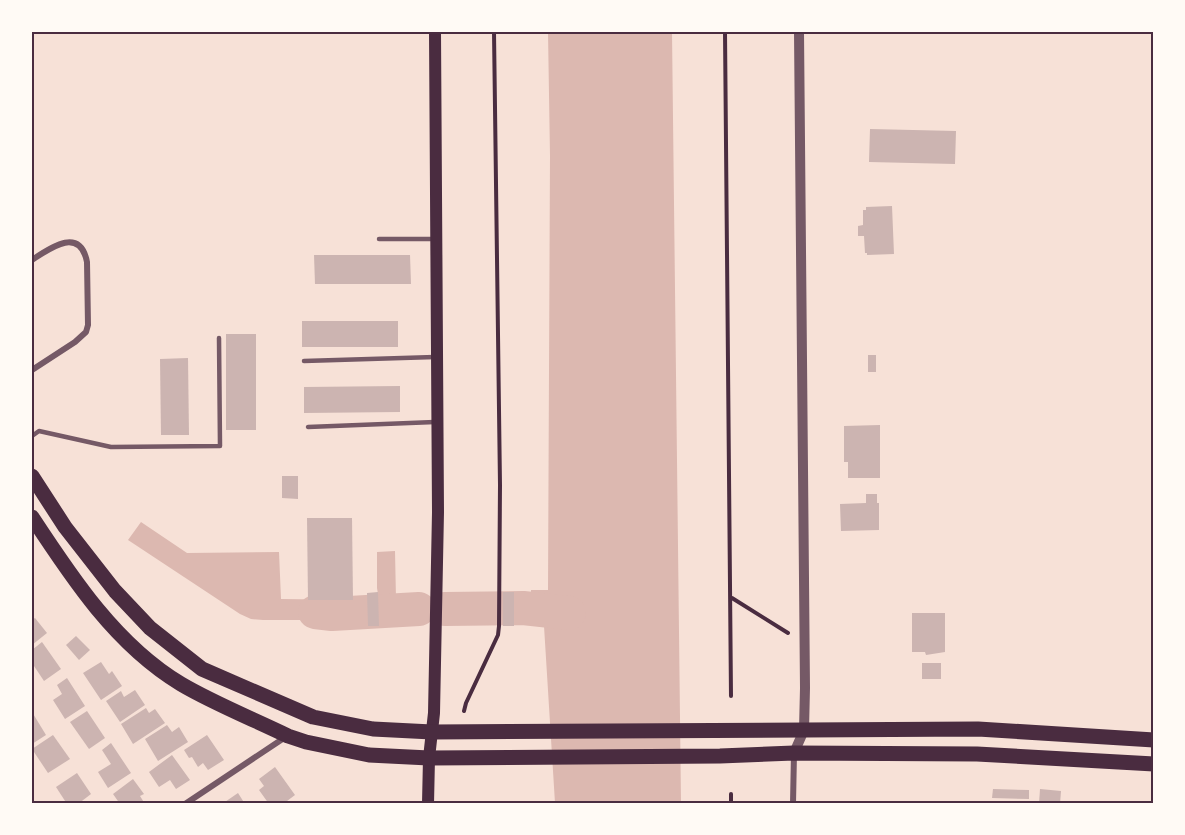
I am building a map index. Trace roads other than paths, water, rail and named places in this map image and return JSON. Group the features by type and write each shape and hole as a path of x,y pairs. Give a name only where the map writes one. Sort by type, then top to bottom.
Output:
{"main road":[{"path":"429,804 429,758 434,713 438,512 435,32"},
{"path":"32,476 65,527 115,591 150,628 202,669 313,717 373,729 432,732 978,729 1154,740"},
{"path":"32,517 63,565 131,646 180,683 306,742 369,755 429,758 720,756 794,753 977,754 1154,764"}],"street":[{"path":"794,804 794,753 804,729 806,688 799,32"},
{"path":"32,260 62,242 74,243 79,247 87,262 88,314 86,332 82,337 32,370"},
{"path":"185,804 288,735"}],"lane":[{"path":"379,239 437,239"},
{"path":"32,436 39,431 111,447 220,446 219,338"},
{"path":"304,361 438,357"},
{"path":"308,427 438,422"}],"waterway":[{"path":"445,609 523,608 569,613"},
{"path":"315,612 332,614 419,609"}]}
